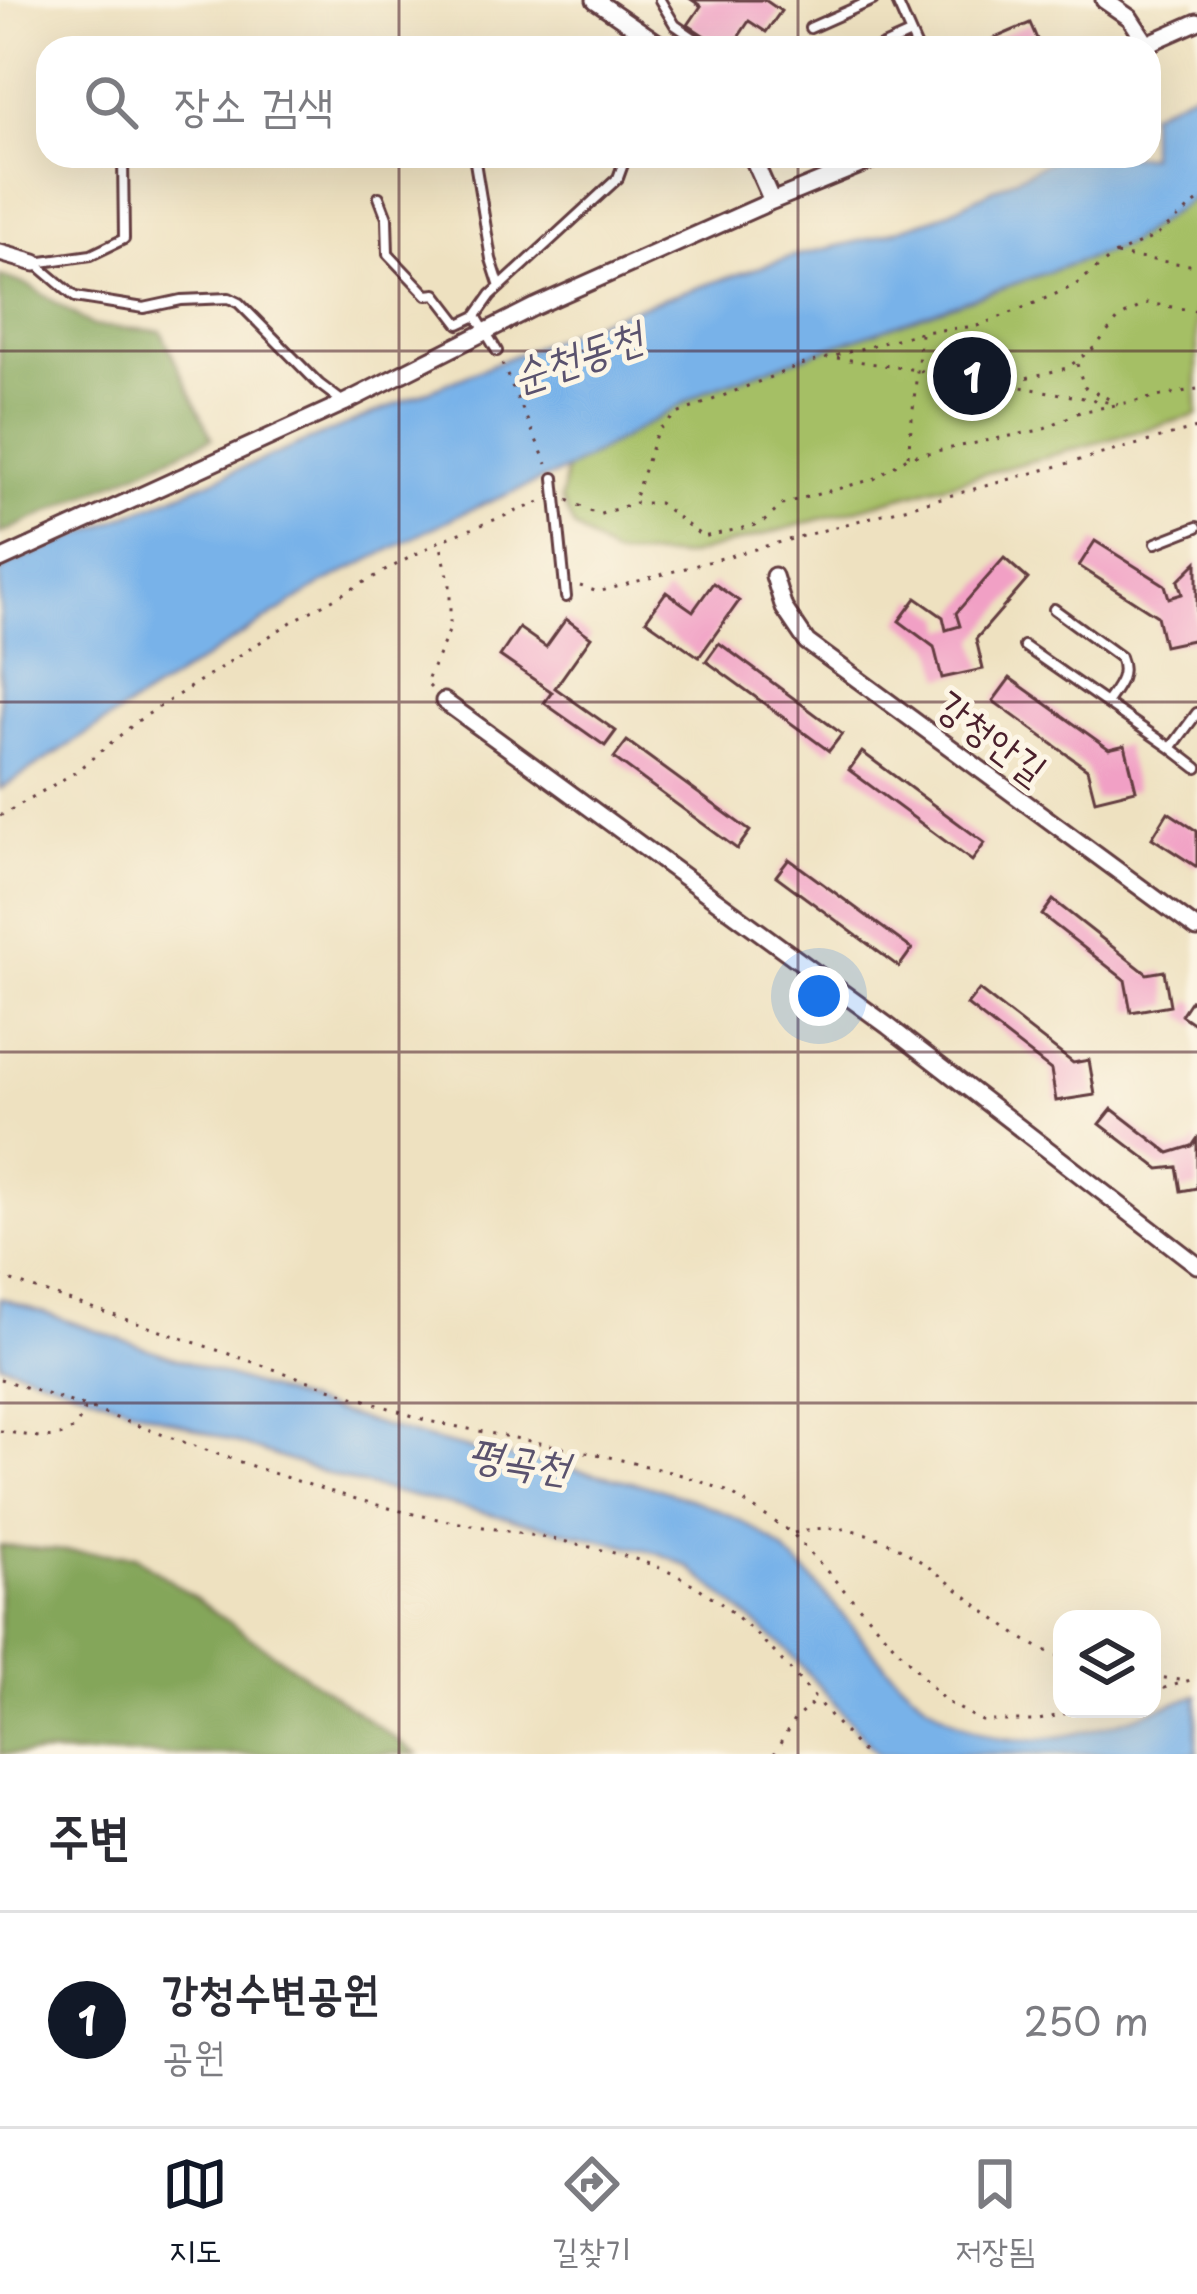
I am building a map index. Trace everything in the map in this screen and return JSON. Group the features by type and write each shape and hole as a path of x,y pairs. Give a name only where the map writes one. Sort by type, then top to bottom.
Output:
{"street":[{"path":"595,0 639,36"},
{"path":"1104,0 1130,18 1138,36"},
{"path":"1161,38 1197,22"},
{"path":"757,168 772,201"},
{"path":"0,560 344,403 534,307 853,168"},
{"path":"0,254 35,263"},
{"name":"강청안길","path":"774,576 784,608 807,642 1197,929"},
{"path":"444,701 888,1026 1197,1265"}],"lane":[{"path":"660,0 675,25 691,36"},
{"path":"810,28 873,0"},
{"path":"896,0 911,34 906,36"},
{"path":"35,263 92,255 124,239 123,168"},
{"path":"476,168 500,287"},
{"path":"379,197 387,218 388,254 427,295 436,294 459,324 476,316 500,287 618,178 622,168"},
{"path":"35,263 75,297 144,308 181,300 229,298 344,403"},
{"path":"476,316 496,351"},
{"path":"554,478 566,597"},
{"path":"1156,543 1197,527"},
{"path":"1054,608 1120,657 1124,668 1120,682 1106,703"},
{"path":"1024,646 1197,768"},
{"path":"1171,748 1197,713"}],"path":[{"path":"633,503 657,431 677,414 801,364 922,332 977,326 1028,306 1074,286 1114,255 1156,236 1197,202"},
{"path":"1114,255 1197,266"},
{"path":"988,381 1017,380 1066,368 1095,347 1119,319 1148,303 1197,311"},
{"path":"908,457 922,332"},
{"path":"496,351 554,478"},
{"path":"830,357 1120,404"},
{"path":"1076,361 1084,387 1120,404"},
{"path":"0,816 74,773 140,720 293,621 440,541 558,495 598,515 633,503 659,503 703,537 761,524 785,502 874,479 908,457 1040,430 1080,412 1197,389"},
{"path":"563,581 598,592 1197,428"},
{"path":"440,541 450,584 450,629 426,683 444,701"},
{"path":"0,1277 428,1421 686,1476 729,1492 792,1533 945,1702 982,1721 1053,1717"},
{"path":"0,1379 318,1488 663,1568 742,1620 864,1754"},
{"path":"0,1431 62,1437 79,1426 85,1407"},
{"path":"792,1533 815,1527 869,1535 935,1568 996,1622 1053,1654"},
{"path":"1161,1677 1190,1681"},
{"path":"1161,1689 1197,1678"},
{"path":"774,1754 794,1720 817,1699"}],"green space":[{"path":"1197,195 1197,415 687,556 613,556 574,527 561,500 566,470 708,389 1124,246"},
{"path":"0,276 28,285 93,326 161,331 212,438 0,534"},
{"path":"0,1546 135,1556 417,1754 0,1754"}],"water":[{"name":"순천동천","path":"1197,90 1197,195 1124,246 709,389 566,470 460,514 322,584 0,789 0,573 10,564 605,318 794,256 938,217 1036,168 1161,168 1161,107"},
{"name":"평곡천","path":"0,1298 378,1424 471,1450 667,1492 741,1521 776,1544 887,1667 917,1696 952,1719 994,1736 1042,1739 1132,1718 1161,1718 1161,1708 1197,1695 1197,1754 879,1754 787,1650 690,1568 659,1553 355,1483 0,1363"}],"building":[{"path":"692,0 765,0 781,11 766,32 749,21 739,36 705,36 688,25 701,6"},
{"path":"1030,23 1036,36 1000,36"},
{"path":"1095,541 1165,585 1169,598 1182,594 1178,581 1197,562 1197,639 1164,646 1157,616 1079,566"},
{"path":"1004,558 1028,579 976,639 983,669 942,678 934,647 899,621 916,598 943,617 946,630 960,626 956,613"},
{"path":"713,583 739,601 699,657 646,620 666,592 693,611"},
{"path":"566,619 591,637 555,688 616,731 605,746 544,703 552,692 500,656 519,628 546,647"},
{"path":"719,643 842,734 829,751 706,661"},
{"path":"1010,678 1109,749 1125,745 1136,790 1095,800 1087,769 993,701"},
{"path":"627,741 750,831 737,849 614,758"},
{"path":"862,752 985,843 972,861 849,770"},
{"path":"1168,812 1197,831 1197,867 1152,838"},
{"path":"789,859 912,949 899,967 776,876"},
{"path":"1053,900 1147,974 1164,971 1170,1005 1131,1012 1125,980 1042,915"},
{"path":"979,990 1073,1063 1089,1060 1095,1095 1056,1101 1051,1070 967,1005"},
{"path":"1191,1000 1197,1004 1197,1026 1181,1015"},
{"path":"1112,1109 1169,1153 1192,1146 1197,1139 1197,1188 1181,1191 1177,1167 1159,1169 1100,1124"}],"place":[{"name":"강청수변공원","path":"972,376"}]}
